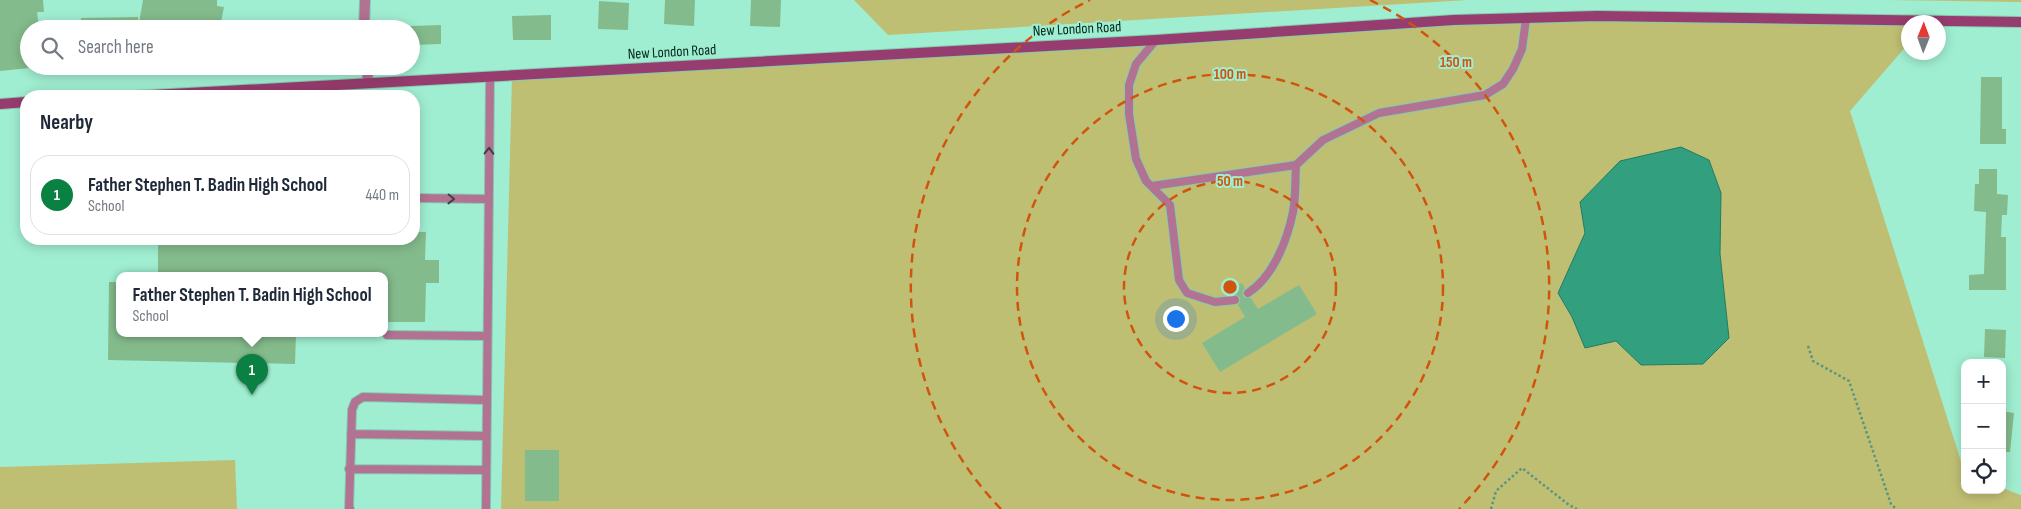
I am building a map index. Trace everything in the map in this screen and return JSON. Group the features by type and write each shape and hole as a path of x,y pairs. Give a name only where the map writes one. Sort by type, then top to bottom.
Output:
{"street":[{"path":"364,0 364,20"},
{"name":"New London Road","path":"274,90 368,83 1156,40 1404,23 1597,16 2021,22"},
{"path":"368,75 368,83"},
{"path":"0,104 20,102"}],"lane":[{"path":"1152,186 1296,165 1322,140 1379,113 1485,96 1502,84 1513,69 1522,49 1526,19"},
{"path":"1156,40 1136,64 1129,84 1129,114 1136,159 1146,181 1170,204 1179,280 1187,293 1214,302 1235,300"},
{"path":"486,509 486,336 490,77"},
{"path":"1248,293 1258,286 1273,266 1282,247 1293,212 1296,165"},
{"path":"420,198 488,200"},
{"path":"388,335 486,336"},
{"path":"350,509 348,509 350,434 352,410 355,402 363,397 486,400"},
{"path":"350,434 486,436"},
{"path":"349,469 486,470"}],"path":[{"path":"1808,346 1813,361 1849,381 1891,504 1896,509"},
{"path":"1491,509 1496,492 1522,468 1578,509"}],"shaded area":[{"path":"854,0 1468,0 888,35"},
{"path":"1886,0 2021,0 2021,2"},
{"path":"1454,20 1901,22 1901,52 1850,111 1961,461 1961,494 2006,494 2006,489 2021,495 2021,509 501,509 512,76"},
{"path":"1681,147 1709,160 1721,193 1720,254 1729,338 1703,364 1641,365 1616,341 1585,348 1572,317 1558,293 1585,233 1580,202 1620,161"},
{"path":"235,460 237,509 0,509 0,467"}],"building":[{"path":"0,0 43,0 44,12 37,12 38,20 20,20 20,69 0,71"},
{"path":"143,0 217,0 217,6 224,7 221,20 140,20"},
{"path":"665,0 695,0 694,26 664,24"},
{"path":"751,0 781,0 780,27 750,26"},
{"path":"599,1 629,3 628,30 598,29"},
{"path":"551,15 551,40 513,40 512,16"},
{"path":"138,17 138,20 81,20 81,18"},
{"path":"441,25 441,44 420,45 420,26"},
{"path":"1981,77 2002,77 2002,129 2006,129 2006,144 1980,144"},
{"path":"1979,169 1997,169 1997,194 2008,195 2007,215 2002,215 2001,237 2006,237 2006,290 1969,290 1969,275 1984,274 1986,212 1974,211 1975,184 1979,184"},
{"path":"420,232 426,232 425,260 439,260 439,283 426,283 425,322 388,322 388,272 158,272 158,245 420,245"},
{"path":"109,282 116,282 116,337 296,337 295,364 108,360"},
{"path":"1242,283 1245,288 1243,296 1251,298 1258,309 1299,285 1317,314 1220,372 1202,343 1245,317 1238,305 1240,297 1232,295 1229,290"},
{"path":"1985,329 2006,330 2005,358 1984,357"},
{"path":"2006,412 2014,413 2010,452 2006,452"},
{"path":"525,450 559,450 559,501 525,501"}],"place":[{"name":"Father Stephen T. Badin High School","path":"252,395"}]}
